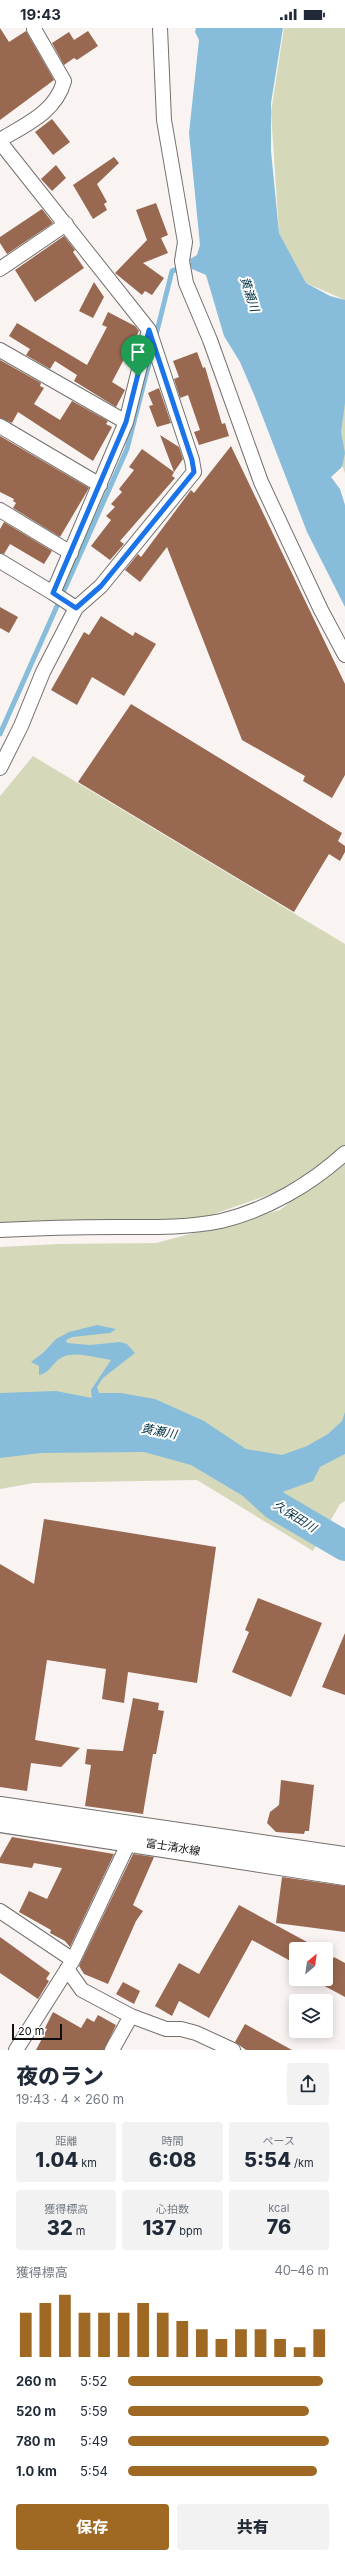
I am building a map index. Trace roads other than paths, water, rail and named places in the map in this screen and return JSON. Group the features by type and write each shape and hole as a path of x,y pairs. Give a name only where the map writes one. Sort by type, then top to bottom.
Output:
{"main road":[{"name":"富士清水線","path":"0,1807 345,1857"},
{"name":"富士清水線","path":"0,1822 130,1840 345,1875"}],"street":[{"path":"160,28 164,120 185,242 182,261 186,283 210,340 261,482 321,610 345,655"},
{"path":"0,768 21,726 73,605 101,586 194,472 192,460 149,330 0,141 45,113 61,93 64,82 34,29"},
{"path":"0,269 66,224"},
{"path":"53,593 100,486 126,422 149,330"},
{"path":"0,350 126,422"},
{"path":"0,426 100,486"},
{"path":"0,510 71,553"},
{"path":"0,561 73,605"},
{"path":"0,1230 50,1227 163,1227 221,1221 272,1204 331,1166 345,1153"},
{"path":"16,2050 70,1964 130,1840"},
{"path":"0,1911 70,1964 82,1990 131,2016 166,2029 181,2029 196,2033 233,2050"},
{"path":"112,2050 131,2016"}],"water":[{"name":"黄瀬川","path":"196,28 283,28 271,103 271,151 279,233 306,283 330,296 345,300 345,403 341,432 345,453 342,467 331,477 340,489 345,505 345,607 307,532 255,397 240,362 224,336 206,275 192,269 190,259 197,255 200,245 189,133 199,40 195,32"},
{"name":"黄瀬川","path":"97,1325 116,1329 110,1333 72,1337 66,1340 67,1343 90,1345 120,1342 127,1344 135,1353 103,1378 97,1387 99,1393 121,1393 155,1399 204,1421 246,1449 282,1455 307,1446 328,1434 342,1421 345,1412 345,1454 320,1467 313,1481 277,1494 263,1508 191,1465 144,1452 41,1453 0,1458 0,1393 56,1391 92,1398 91,1390 111,1360 92,1356 66,1356 58,1360 46,1372 39,1375 39,1366 31,1362 44,1352 56,1339 69,1332"}],"waterway":[{"path":"155,339 172,271 197,263"},
{"path":"0,734 127,449 152,352"},
{"name":"久保田川","path":"241,1474 275,1505 345,1546"}]}
